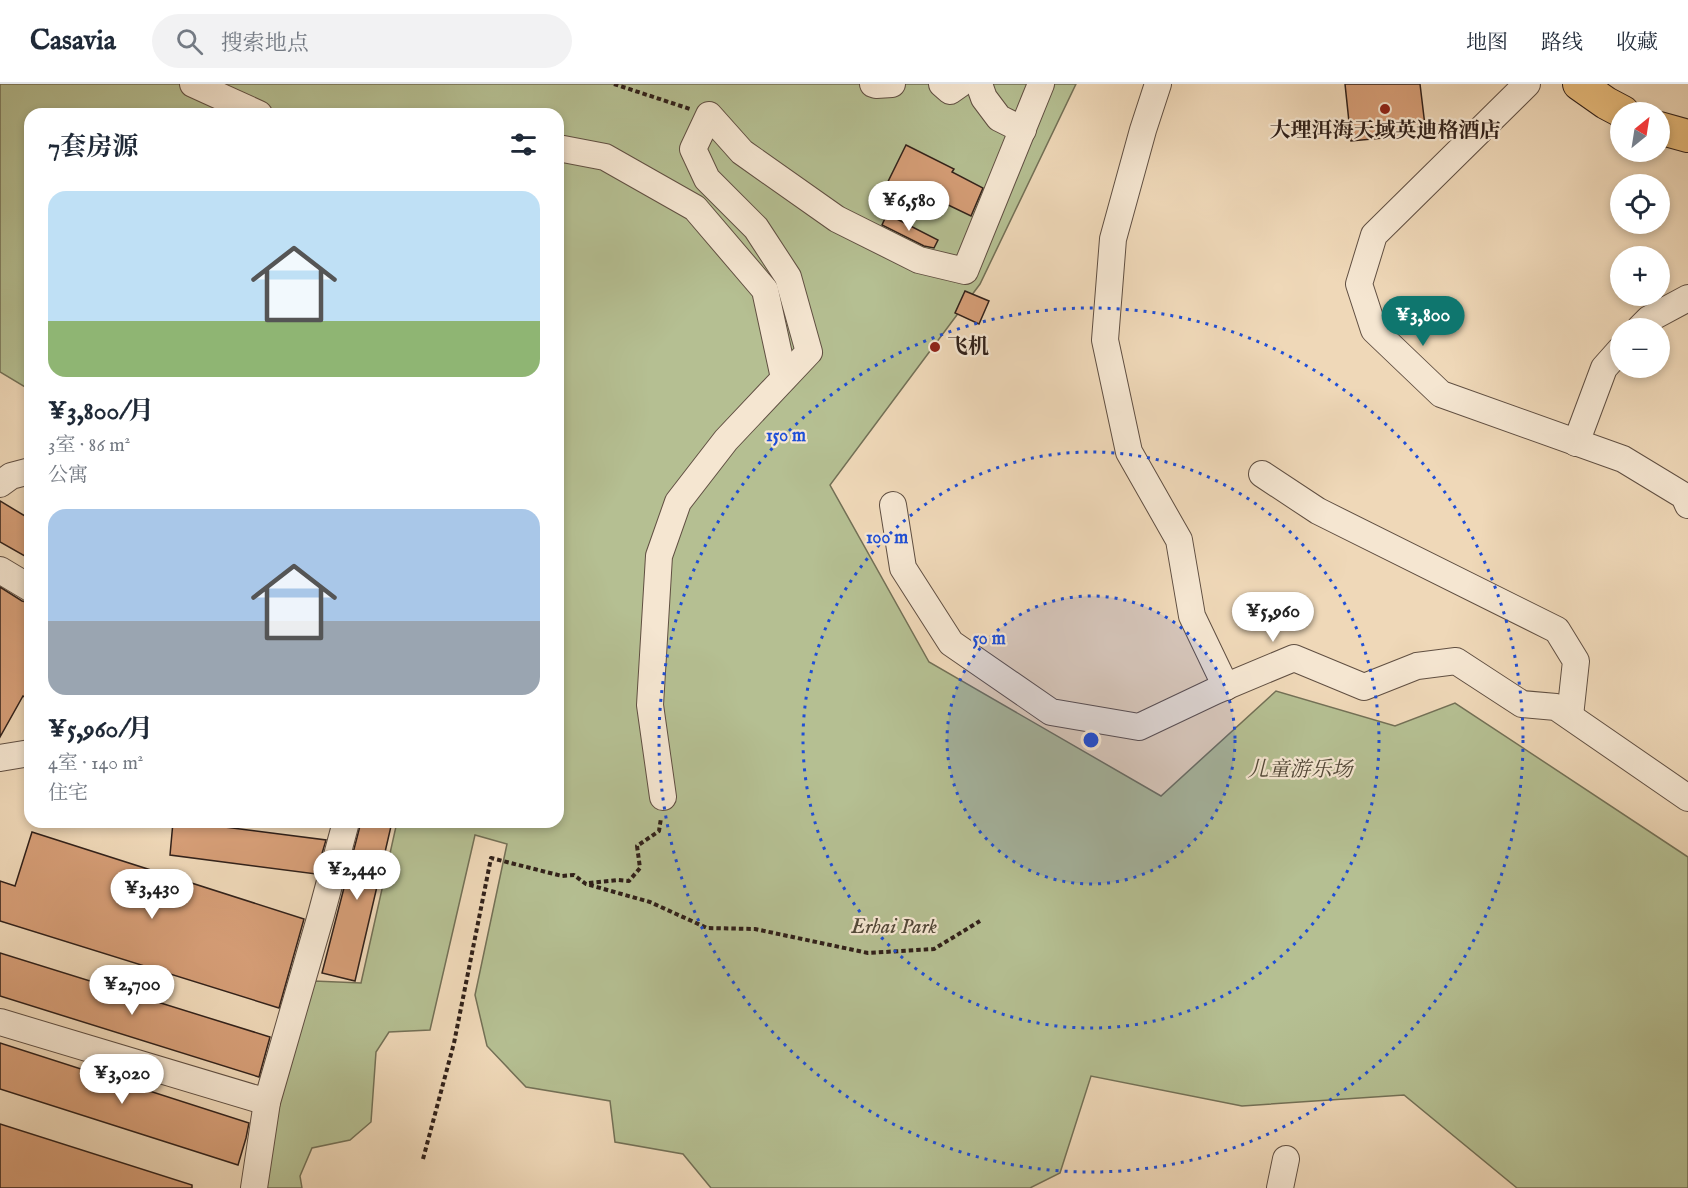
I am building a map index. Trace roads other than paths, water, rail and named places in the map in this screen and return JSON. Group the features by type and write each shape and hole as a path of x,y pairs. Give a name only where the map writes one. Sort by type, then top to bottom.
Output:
{"main road":[{"path":"1579,84 1610,105"},
{"path":"1670,131 1688,136"}],"street":[{"path":"193,84 246,108"},
{"path":"873,84 892,84"},
{"path":"942,84 950,91 960,84"},
{"path":"980,84 984,98 999,118 1023,130"},
{"path":"663,797 650,705 659,556 678,502 726,440 809,352 788,276 756,228 707,179 693,149 709,115 742,152 837,219 919,260 965,271 1041,84"},
{"path":"1158,84 1113,240 1105,340 1129,452 1179,540 1192,616 1226,687"},
{"path":"1527,84 1374,235 1359,284 1374,330 1441,394 1623,459 1684,496 1688,505"},
{"path":"564,149 605,158 695,208 765,290 784,378"},
{"path":"1651,318 1688,298"},
{"path":"1576,443 1604,368 1610,361"},
{"path":"0,484 11,476 24,473"},
{"path":"1262,474 1318,511 1557,630 1576,661 1570,717"},
{"path":"893,505 903,567 951,643 1051,712 1139,727 1294,658 1364,687 1417,666 1456,661 1522,704 1556,706 1688,798"},
{"path":"0,570 24,584"},
{"path":"0,758 24,754"},
{"path":"254,1188 267,1102 344,828"},
{"path":"0,1022 267,1102"},
{"path":"1280,1188 1286,1159"}],"place":[{"name":"大理洱海天域英迪格酒店","path":"1385,109"},
{"name":"飞机","path":"935,347"}],"park label":[{"name":"儿童游乐场","path":"1300,770"},
{"name":"Erhai Park","path":"894,927"}]}
